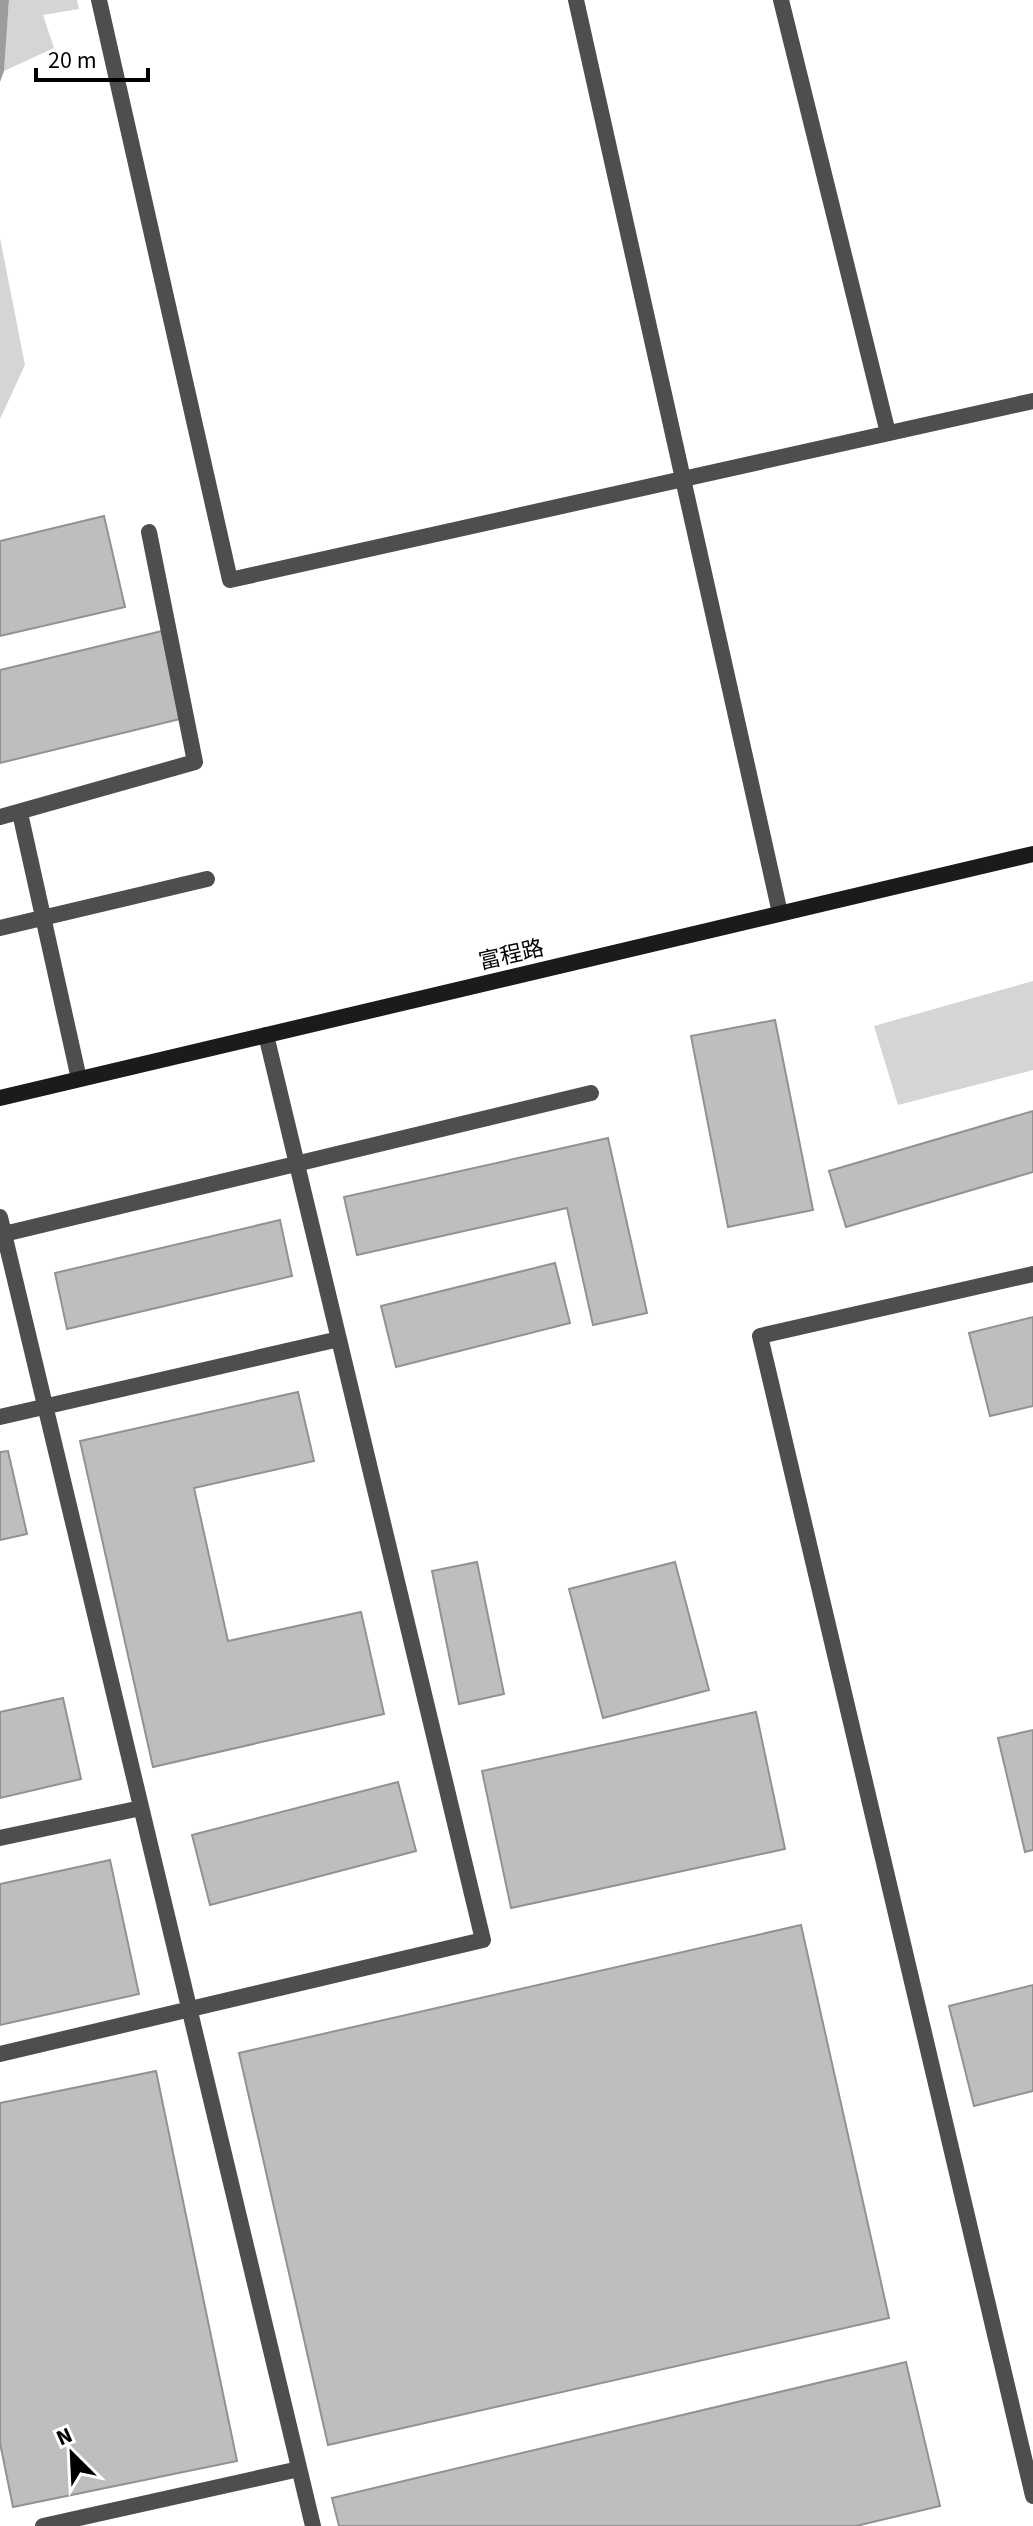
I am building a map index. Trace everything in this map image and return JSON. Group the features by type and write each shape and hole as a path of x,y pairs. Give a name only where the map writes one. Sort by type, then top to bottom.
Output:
{"main road":[{"name":"富程路","path":"0,1098 1033,854"}],"lane":[{"path":"99,0 230,580 1033,401"},
{"path":"576,0 780,913"},
{"path":"781,0 888,433"},
{"path":"0,817 195,762 149,532"},
{"path":"20,813 79,1079"},
{"path":"0,928 207,879"},
{"path":"0,2054 483,1940 266,1035"},
{"path":"313,2526 2,1226 297,1164 591,1093"},
{"path":"1033,1274 760,1336 1033,2496"},
{"path":"0,1417 339,1339"},
{"path":"0,1838 141,1808"},
{"path":"43,2526 299,2469"}],"shaded area":[{"path":"0,0 9,0 4,71 0,82"},
{"path":"9,0 77,0 79,9 43,15 54,48 4,71"},
{"path":"0,238 25,365 0,419"},
{"path":"1033,981 1033,1070 898,1105 874,1026"}],"building":[{"path":"104,516 125,607 0,636 0,541"},
{"path":"162,631 180,719 0,763 0,670"},
{"path":"775,1020 813,1210 728,1227 691,1036"},
{"path":"1033,1111 1033,1172 846,1227 829,1171"},
{"path":"608,1138 647,1313 593,1325 567,1208 357,1255 344,1197"},
{"path":"280,1220 292,1276 67,1329 55,1273"},
{"path":"555,1263 570,1323 396,1367 381,1306"},
{"path":"1033,1317 1033,1406 990,1416 969,1333"},
{"path":"298,1392 314,1461 194,1488 228,1641 361,1612 384,1714 153,1767 80,1441"},
{"path":"8,1451 27,1534 0,1540 0,1452"},
{"path":"477,1562 504,1694 459,1704 432,1571"},
{"path":"675,1562 709,1690 603,1718 569,1589"},
{"path":"63,1698 81,1779 0,1798 0,1712"},
{"path":"756,1712 785,1849 511,1908 482,1771"},
{"path":"1033,1730 1033,1850 1025,1852 998,1738"},
{"path":"398,1782 416,1851 210,1905 192,1835"},
{"path":"110,1860 139,1994 0,2025 0,1884"},
{"path":"801,1925 889,2318 328,2445 239,2053"},
{"path":"1033,1985 1033,2091 974,2106 949,2006"},
{"path":"156,2071 237,2461 13,2507 0,2443 0,2103"},
{"path":"906,2362 940,2506 856,2526 339,2526 332,2498"}]}
